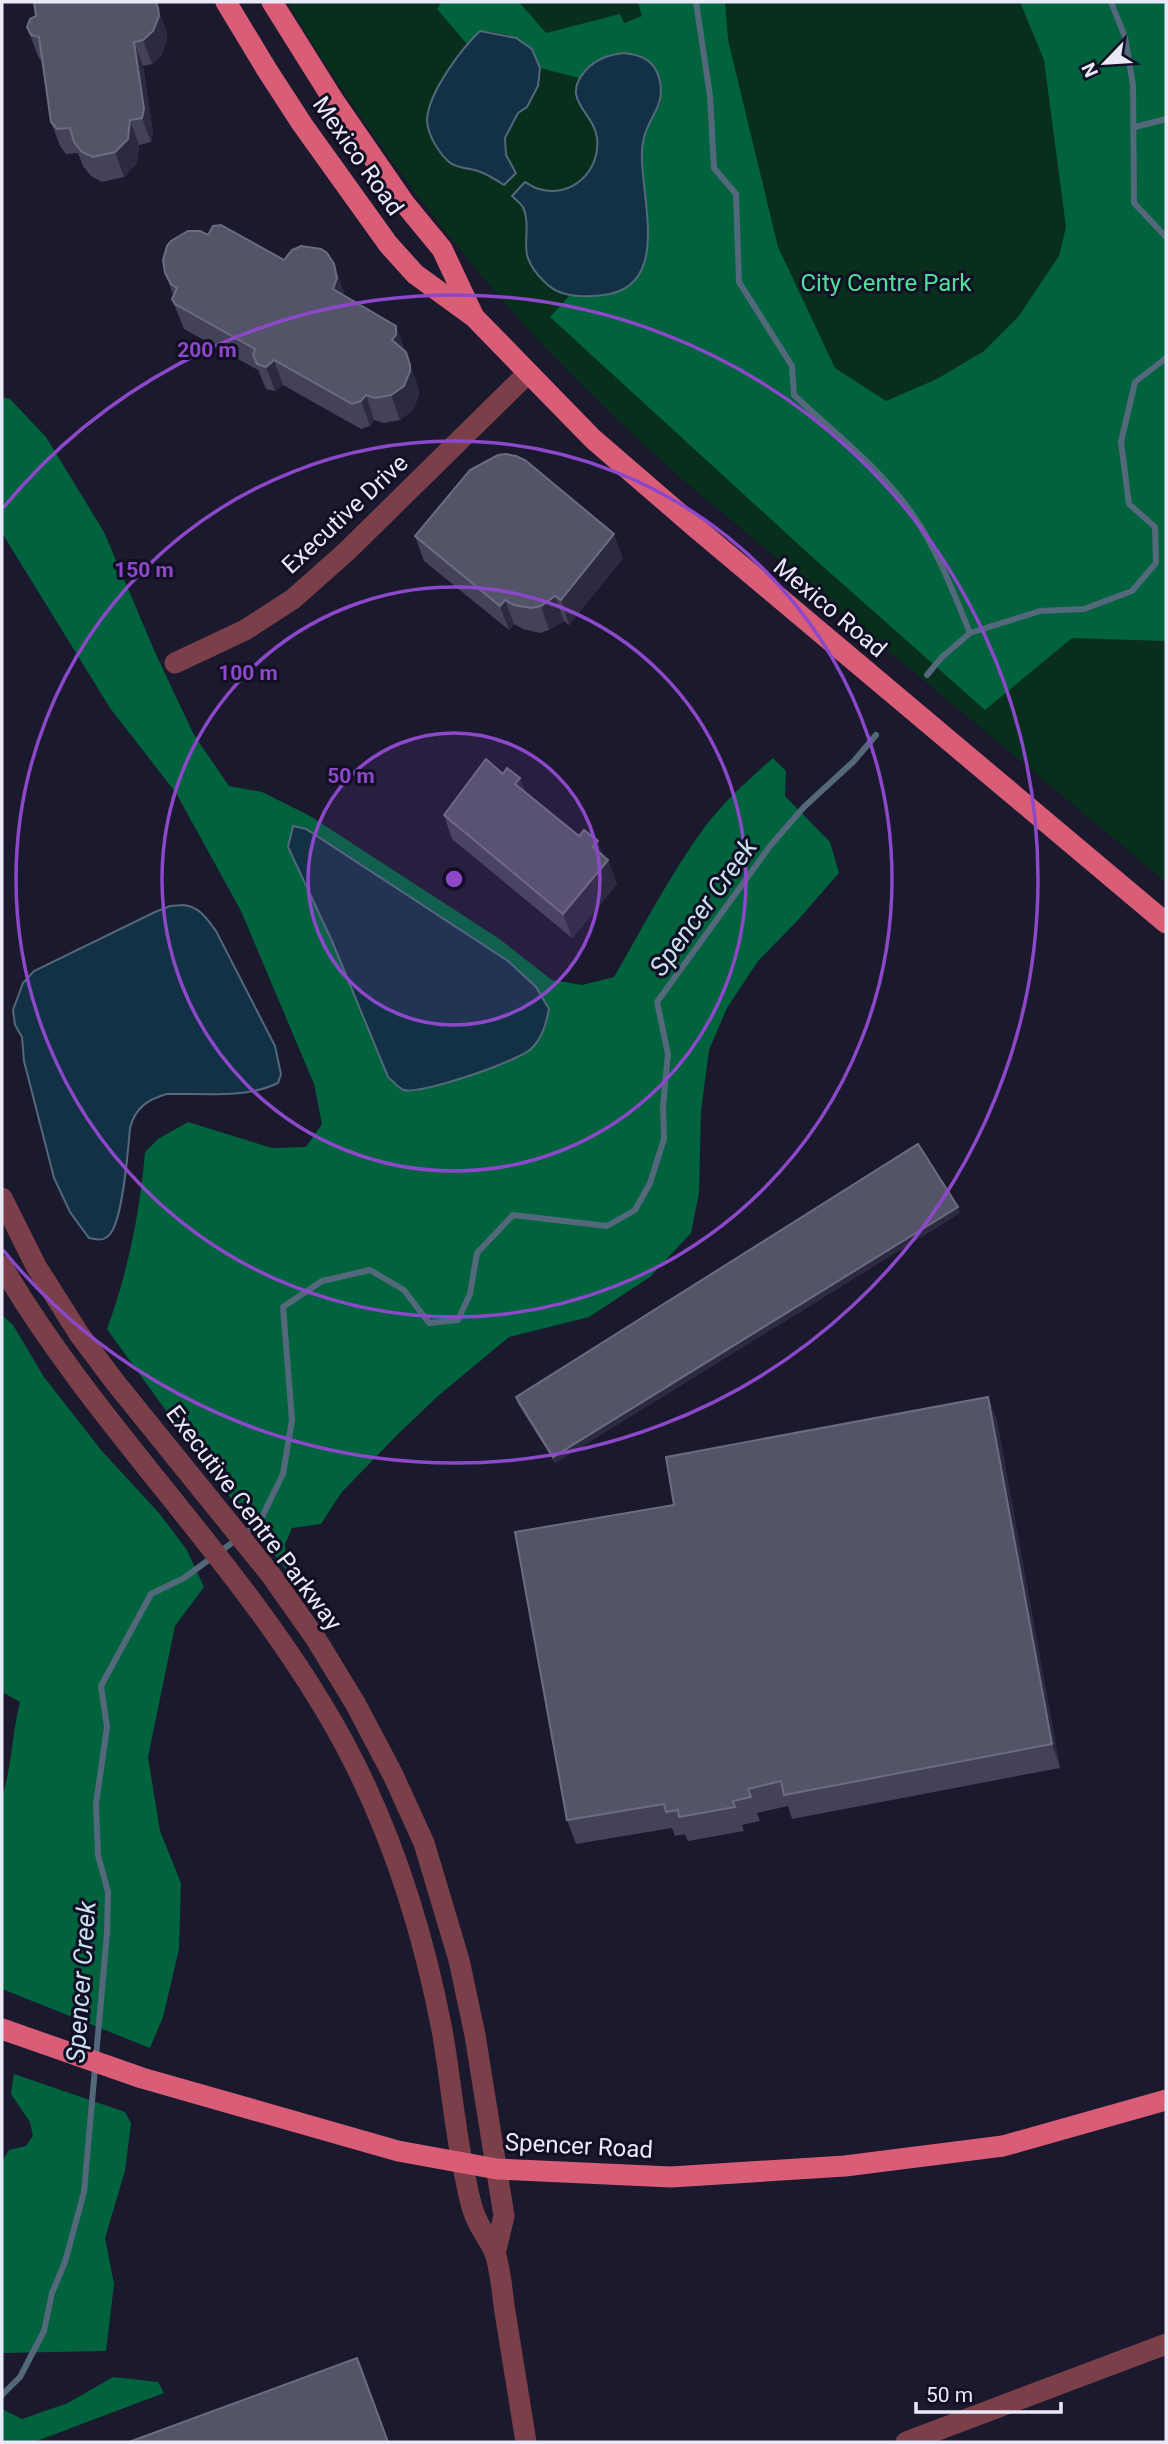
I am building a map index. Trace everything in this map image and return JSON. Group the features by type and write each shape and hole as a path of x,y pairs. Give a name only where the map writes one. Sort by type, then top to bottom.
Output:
{"main road":[{"name":"Mexico Road","path":"226,2 302,124 388,244 415,274 474,317 593,439 884,688 1166,923"},
{"name":"Mexico Road","path":"272,2 334,101 405,204 442,248 474,317"},
{"name":"Spencer Road","path":"2,2029 142,2078 398,2151 497,2169 671,2177 845,2166 1003,2146 1166,2100"}],"street":[{"name":"Executive Drive","path":"175,663 245,630 293,599 347,551 528,373"},
{"name":"Executive Centre Parkway","path":"2,1198 36,1266 79,1334 271,1575 316,1639 355,1703 393,1775 424,1843 459,1960 475,2035 505,2216 495,2254"},
{"name":"Executive Centre Parkway","path":"2,1266 63,1360 121,1437 183,1511 286,1648 323,1705 358,1770 405,1886 422,1943 441,2028 462,2162 474,2215 495,2254 526,2442"},
{"path":"906,2442 1166,2344"}],"green space":[{"name":"City Centre Park","path":"287,2 1166,2 1166,882 683,480 569,372 505,303 417,195 336,81"},
{"path":"441,2 519,2 546,33 620,14 624,23 642,16 638,2 725,2 728,40 778,247 835,368 886,401 937,379 984,351 1018,317 1059,256 1066,227 1044,60 1020,2 1166,2 1166,641 1072,638 985,710 810,555 550,317 571,294 601,295 628,284 642,170 642,142 650,120 661,103 590,65 579,78 540,68 524,43 510,36 481,31 467,44 437,9"},
{"path":"2,397 10,399 46,437 104,532 154,650 194,735 229,786 262,792 310,816 498,938 552,980 582,985 614,977 668,883 711,818 773,758 786,771 785,796 830,842 839,873 758,961 727,1008 709,1050 701,1111 699,1193 691,1233 650,1277 589,1317 509,1337 438,1396 341,1493 321,1524 292,1528 285,1544 287,1571 205,1465 107,1329 132,1242 145,1152 158,1139 188,1122 272,1148 306,1147 322,1124 314,1084 241,911 176,793 110,708 2,533","holes":["303,880 536,987 549,1008 545,1028 511,1061 414,1091 401,1090 388,1076 332,941"]},
{"path":"2,1315 13,1325 44,1377 101,1450 159,1513 187,1550 204,1587 175,1626 148,1757 160,1831 181,1883 179,1949 163,2017 150,2048 2,1989 2,1797 20,1702 2,1692"},
{"path":"14,2074 125,2112 131,2123 125,2171 105,2238 114,2284 106,2351 2,2353 2,2162 9,2150 26,2146 33,2136 30,2122 11,2094"},
{"path":"113,2377 158,2382 164,2393 34,2442 2,2442 2,2409 22,2419 68,2403"}],"water":[{"path":"480,31 516,38 532,49 540,68 538,86 527,107 518,113 505,138 506,155 516,173 504,185 483,173 449,162 434,142 427,125 433,96 455,60"},
{"path":"623,53 648,60 660,82 660,99 643,142 647,251 641,270 630,285 604,295 569,295 548,285 531,265 526,249 525,213 512,196 525,182 539,189 563,190 573,186 589,171 597,150 597,138 595,129 577,98 578,81 589,67 598,61"},
{"path":"293,826 306,829 508,961 536,987 549,1009 536,1044 509,1061 448,1082 414,1090 400,1088 388,1077 332,941 288,847"},
{"path":"183,905 198,911 216,931 275,1046 281,1074 278,1083 252,1091 167,1094 143,1105 130,1128 124,1184 115,1226 106,1238 89,1238 70,1212 54,1178 24,1061 22,1037 15,1025 13,1010 23,983 34,971 155,912 170,906"}],"building":[{"path":"34,2 156,2 159,16 153,31 143,40 134,42 144,109 142,118 130,120 128,139 115,152 93,157 82,152 74,142 70,128 57,129 51,122 39,37 31,35 27,27 30,19 36,16"},
{"path":"221,225 284,260 292,250 301,246 321,249 327,253 334,264 337,278 333,289 396,326 396,335 392,340 406,352 410,365 404,386 391,395 375,398 366,395 361,401 352,404 274,360 266,367 257,364 253,355 255,349 175,304 172,299 177,288 171,284 165,273 163,260 167,246 188,231 200,231 208,235 213,226"},
{"path":"506,454 525,460 614,534 561,600 555,596 541,606 531,608 514,605 505,600 500,606 415,536 470,470 498,455"},
{"path":"486,759 503,774 507,768 520,778 515,784 579,836 584,830 598,841 593,847 608,860 563,914 444,815"},
{"path":"918,1144 958,1207 553,1457 516,1397"},
{"path":"988,1397 1052,1744 784,1795 781,1781 748,1789 751,1797 733,1801 735,1807 679,1817 678,1810 666,1812 664,1804 567,1820 515,1532 674,1505 666,1457"},
{"path":"357,2358 388,2442 129,2442"}],"waterway":[{"path":"696,2 710,96 714,168 736,194 739,282 792,366 794,395 856,451 911,512 944,571 970,633"},
{"name":"Spencer Creek","path":"1111,2 1125,37 1133,85 1134,203 1166,237"},
{"path":"1135,127 1166,119"},
{"name":"Spencer Creek","path":"927,675 942,657 970,633 1040,611 1084,609 1132,591 1156,563 1155,527 1129,504 1121,442 1135,382 1166,358"},
{"name":"Spencer Creek","path":"2,2395 20,2377 44,2331 52,2293 65,2262 84,2192 107,1933 108,1892 98,1855 96,1804 107,1727 101,1686 151,1594 184,1578 259,1523 283,1474 292,1420 283,1307 322,1281 370,1270 404,1290 429,1323 458,1320 470,1294 477,1253 513,1215 607,1226 635,1210 650,1183 664,1139 663,1106 668,1054 657,1002 770,846 804,807 854,761 876,735"}]}
